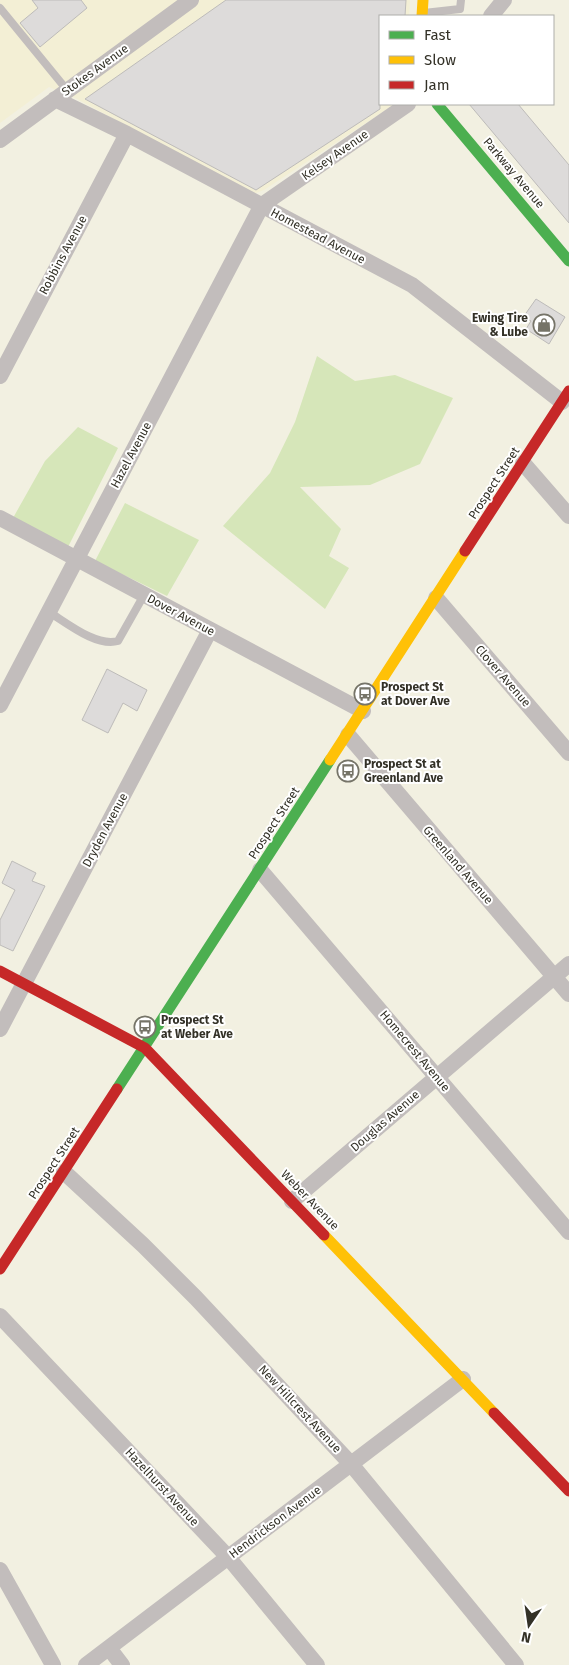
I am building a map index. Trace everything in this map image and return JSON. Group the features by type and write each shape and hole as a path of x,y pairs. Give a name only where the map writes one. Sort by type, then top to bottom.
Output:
{"street":[{"name":"Stokes Avenue","path":"0,140 190,0"},
{"path":"422,15 423,0"},
{"path":"492,15 504,0"},
{"name":"Homestead Avenue","path":"61,95 127,134 412,285 566,397"},
{"name":"Kelsey Avenue","path":"262,206 407,105"},
{"name":"Parkway Avenue","path":"438,105 569,261"},
{"name":"Robbins Avenue","path":"0,376 127,134"},
{"name":"Hazel Avenue","path":"0,705 262,206"},
{"name":"Prospect Street","path":"0,1269 566,397"},
{"path":"524,463 569,516"},
{"name":"Dover Avenue","path":"0,518 363,711"},
{"name":"Clover Avenue","path":"436,598 569,753"},
{"name":"Dryden Avenue","path":"0,1030 210,630"},
{"name":"Greenland Avenue","path":"348,735 569,994"},
{"name":"Homecrest Avenue","path":"260,870 569,1232"},
{"name":"Douglas Avenue","path":"292,1200 569,964"},
{"name":"Weber Avenue","path":"0,971 145,1048 569,1491"},
{"name":"New Hillcrest Avenue","path":"64,1172 144,1245 351,1464 516,1665"},
{"name":"Hazelhurst Avenue","path":"0,1316 228,1557 317,1665"},
{"name":"Hendrickson Avenue","path":"86,1665 463,1379"},
{"path":"0,1570 53,1665"},
{"path":"108,1648 122,1665"}],"lane":[{"path":"422,15 462,13 461,0"},
{"path":"0,8 61,95"},
{"path":"49,612 109,644 118,641 144,595"}],"shaded area":[{"path":"0,0 410,0 409,15 379,15 379,105 393,105 264,190 253,194 77,99 49,87 0,123"}],"green space":[{"path":"317,356 355,381 395,375 453,398 420,464 370,485 300,487 341,529 329,556 349,568 325,609 223,526 270,473 295,422"},
{"path":"78,427 118,448 68,547 13,518 45,461"},
{"path":"125,503 199,540 167,596 95,561"}],"building":[{"path":"32,0 81,0 87,8 40,47 20,23 38,8"},
{"path":"226,0 406,0 405,15 379,15 380,109 256,190 85,99"},
{"path":"470,105 519,105 569,165 569,223"},
{"name":"Ewing Tire & Lube","path":"536,299 565,317 549,344 526,329 531,321 524,316"},
{"path":"107,669 147,690 137,711 123,703 108,733 82,720"},
{"path":"12,861 36,873 32,881 45,886 13,951 0,945 0,920 15,890 2,883"}],"traffic: fast":[{"path":"438,105 569,261"},
{"path":"117,1089 330,760"}],"traffic: slow":[{"path":"422,15 423,0"},
{"path":"330,760 465,551"},
{"path":"324,1235 494,1413"}],"traffic: jam":[{"path":"465,551 569,391"},
{"path":"0,971 145,1048 324,1235"},
{"path":"0,1269 117,1089"},
{"path":"494,1413 569,1491"}],"place":[{"name":"Ewing Tire & Lube","path":"544,325"},
{"name":"Prospect St at Dover Ave","path":"365,694"},
{"name":"Prospect St at Greenland Ave","path":"348,771"},
{"name":"Prospect St at Weber Ave","path":"145,1027"}]}
